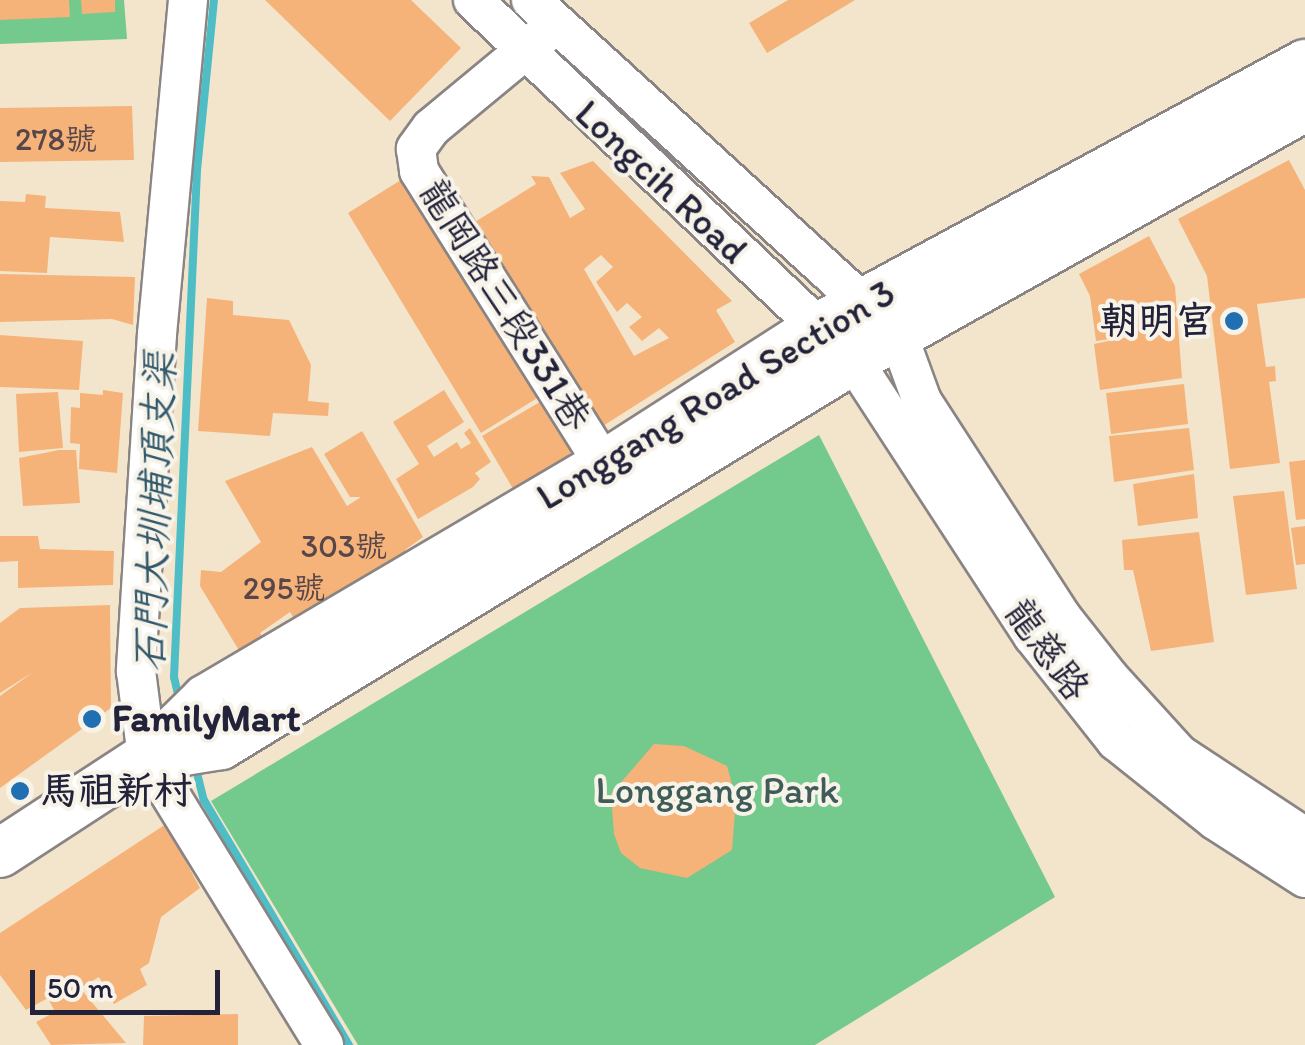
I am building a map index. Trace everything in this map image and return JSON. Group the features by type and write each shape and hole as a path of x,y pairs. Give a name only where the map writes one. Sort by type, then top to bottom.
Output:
{"main road":[{"name":"Longgang Road Section 3","path":"0,854 147,757 206,699 604,464 817,328 1305,64"},
{"name":"Longgang Road Section 3","path":"147,757 221,745 853,360 1305,107"}],"street":[{"path":"188,0 157,334 136,671 147,757 324,1045"},
{"name":"Longcih Road","path":"473,0 853,360"},
{"name":"Longcih Road","path":"544,13 898,334"},
{"name":"龍岡路三段331巷","path":"544,13 523,51 431,128 416,149 419,170 604,464"},
{"name":"龍慈路","path":"898,334 922,401 1061,616 1108,677 1179,754 1305,838"},
{"name":"龍慈路","path":"853,360 1033,636 1116,741 1214,820 1305,878"}],"green space":[{"path":"0,0 124,0 127,39 0,44"},
{"name":"Longgang Park","path":"819,435 1055,897 815,1045 358,1045 211,801"}],"building":[{"path":"0,0 69,0 70,17 0,20"},
{"path":"81,0 115,0 115,12 82,14"},
{"path":"265,0 411,0 461,48 390,121"},
{"path":"788,0 855,0 767,53 749,23"},
{"path":"132,106 134,160 0,162 0,108"},
{"path":"1289,160 1305,190 1305,298 1257,304 1266,367 1275,366 1276,381 1269,382 1280,463 1230,469 1207,276 1178,219"},
{"path":"593,161 732,301 716,310 735,342 595,431 470,225 536,184 531,176 549,177 570,218 585,209 560,173","holes":["601,255 613,267 596,282 617,312 627,303 642,317 629,327 642,341 659,328 669,338 634,356 584,269"]},
{"path":"409,175 542,395 481,433 348,213"},
{"path":"26,194 46,196 45,208 120,212 124,242 50,237 47,273 0,271 0,201 25,202"},
{"path":"1149,236 1175,286 1182,378 1100,390 1094,344 1138,335 1096,341 1090,296 1079,274"},
{"path":"0,274 135,277 133,325 112,319 0,322"},
{"path":"207,298 233,301 233,315 289,320 311,365 308,401 329,403 328,416 273,413 270,436 198,431"},
{"path":"0,335 83,341 79,390 0,387"},
{"path":"1184,384 1188,424 1111,434 1106,393"},
{"path":"103,390 123,393 117,473 79,469 80,444 70,443 71,407 80,408 80,393 103,395"},
{"path":"444,390 464,422 427,446 434,457 457,442 461,449 471,443 464,433 470,428 491,462 475,473 480,479 473,487 418,519 396,479 419,464 393,422"},
{"path":"58,392 63,448 19,452 16,394"},
{"path":"545,399 571,449 568,462 516,494 482,436"},
{"path":"1189,428 1194,470 1114,482 1109,436"},
{"path":"362,431 423,537 405,550 410,560 299,627 290,612 260,633 266,643 243,657 200,586 201,570 221,572 261,542 225,481 312,447 347,506 361,497 350,497 324,454"},
{"path":"76,450 80,503 23,506 19,458"},
{"path":"1305,460 1305,519 1296,520 1289,462"},
{"path":"1194,474 1198,518 1138,526 1133,484"},
{"path":"1284,491 1297,589 1246,595 1233,496"},
{"path":"1305,526 1305,564 1296,565 1291,528"},
{"path":"1199,532 1214,642 1151,651 1133,570 1124,570 1122,540"},
{"path":"0,536 38,536 40,549 114,551 113,585 18,588 18,561 0,562"},
{"path":"110,605 111,708 0,788 0,696 33,672 0,693 0,623 20,608"},
{"path":"654,744 684,746 727,766 736,799 732,850 687,878 640,868 621,853 614,834 611,794"},
{"path":"166,824 200,888 161,917 149,963 140,969 147,985 114,1004 99,977 80,988 126,1043 51,1045 36,1022 55,1012 48,998 26,1010 0,975 0,933"},
{"path":"238,1014 238,1045 143,1045 144,1016"}],"waterway":[{"name":"石門大圳埔頂支渠","path":"180,703 174,677 197,170 214,0"},
{"name":"石門大圳埔頂支渠","path":"195,765 204,800 349,1045"}],"place":[{"name":"朝明宮","path":"1234,321"},
{"name":"FamilyMart","path":"92,719"},
{"name":"馬祖新村","path":"20,791"}]}
